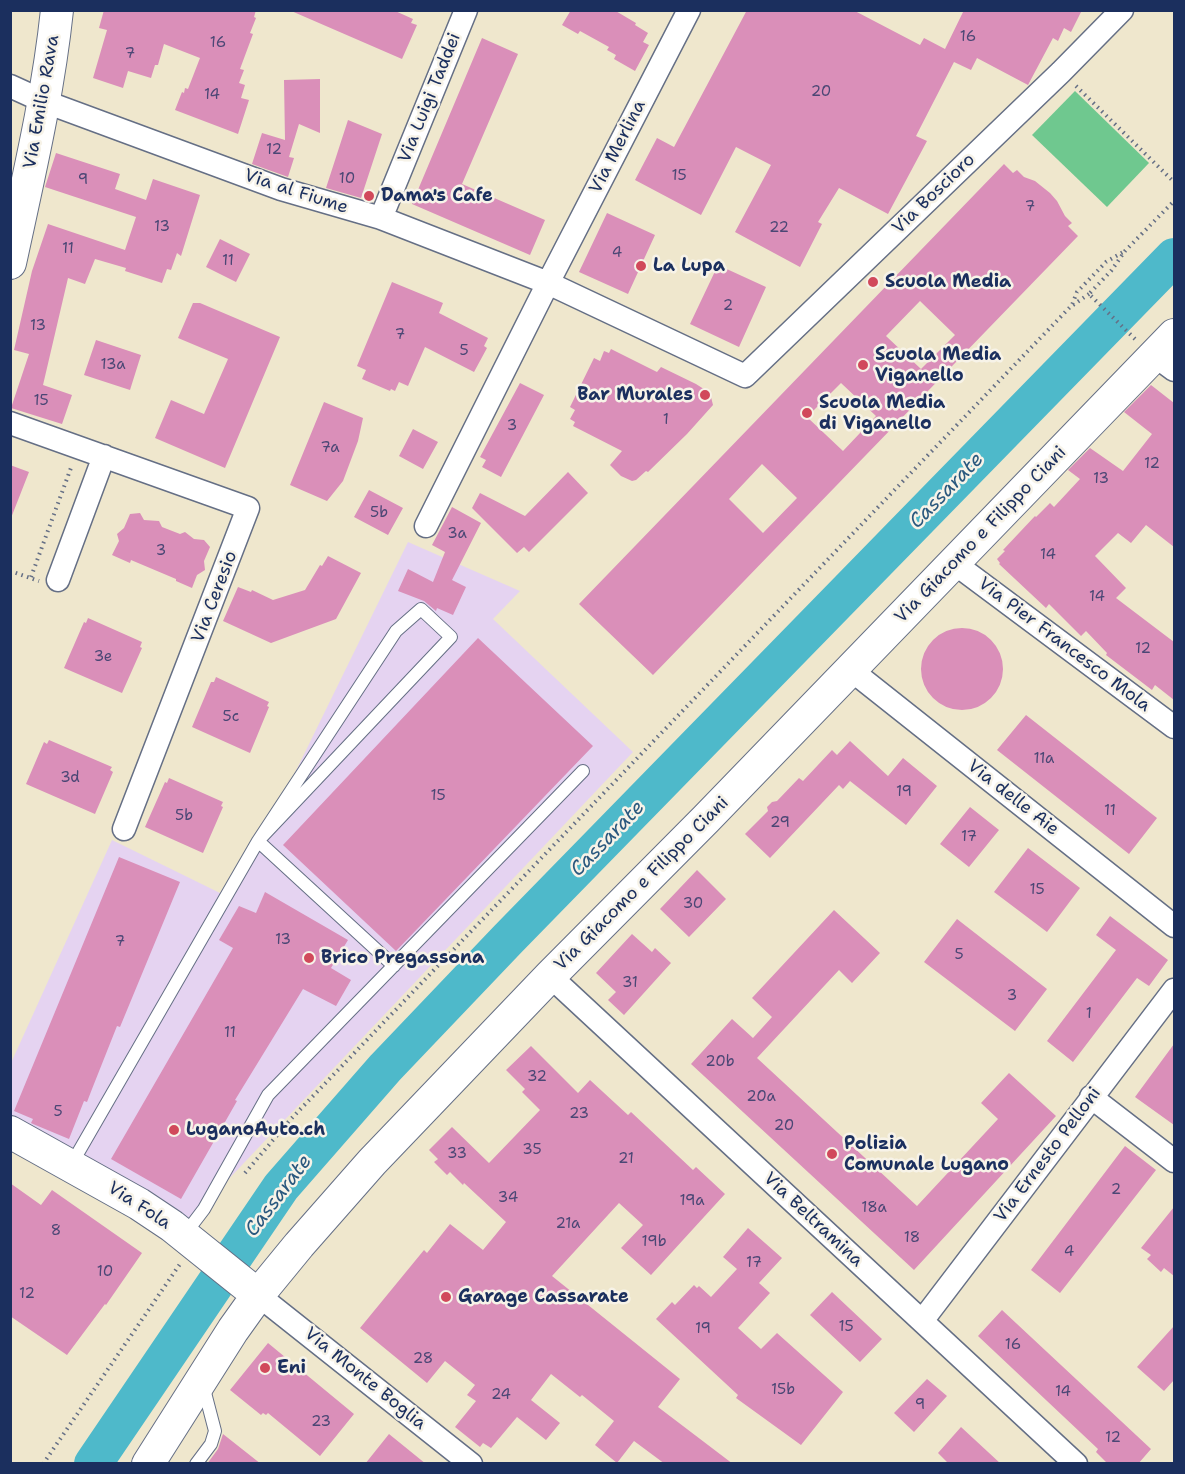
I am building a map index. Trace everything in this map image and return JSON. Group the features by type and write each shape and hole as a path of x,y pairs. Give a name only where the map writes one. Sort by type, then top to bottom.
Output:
{"main road":[{"name":"Via Emilio Rava","path":"10,263 52,53 57,10"},
{"name":"Via Giacomo e Filippo Ciani","path":"148,1464 233,1330 252,1289 298,1245 372,1162 550,976 851,670 1160,350"},
{"name":"Via Fola","path":"10,1132 139,1204 252,1289"}],"street":[{"name":"Via Luigi Taddei","path":"381,218 466,10"},
{"name":"Via Merlina","path":"548,283 689,10"},
{"name":"Via Boscioro","path":"745,376 1061,72 1122,10"},
{"name":"Via al Fiume","path":"10,86 43,101 280,189 381,218 548,283 745,376"},
{"path":"426,526 548,283"},
{"name":"Via Ceresio","path":"10,423 248,508 124,829"},
{"path":"52,582 104,456"},
{"name":"Via Pier Francesco Mola","path":"954,564 1174,727"},
{"name":"Via delle Aie","path":"851,670 1174,926"},
{"name":"Via Beltramina","path":"550,976 1076,1464"},
{"name":"Via Ernesto Pelloni","path":"922,1322 1174,990"},
{"path":"1091,1097 1174,1161"},
{"name":"Via Monte Boglia","path":"252,1289 471,1464"}],"lane":[{"path":"70,1166 258,841 396,630 420,609 451,638 258,841"},
{"path":"191,1242 204,1209 268,1095 583,771"},
{"path":"258,841 394,966"},
{"path":"196,1464 211,1444 215,1431 201,1380"}],"path":[{"path":"1061,72 1174,182"},
{"path":"239,1180 291,1119 1072,306 1090,295 1111,272 1125,251 1174,201"},
{"path":"1072,306 1077,292 1098,269 1125,251"},
{"path":"1090,295 1160,350"},
{"path":"31,577 79,446"},
{"path":"10,571 52,582"},
{"path":"43,1464 171,1276"}],"shaded area":[{"path":"408,542 520,591 493,619 633,752 189,1221 11,1117 11,1063 112,840 220,893 258,841 262,840"}],"green space":[{"path":"1075,91 1149,163 1107,207 1032,135"}],"building":[{"path":"104,10 256,10 254,17 256,18 250,33 253,34 240,69 244,70 239,83 245,85 241,98 249,100 238,134 175,110 182,92 184,93 185,88 188,89 200,58 164,44 158,65 155,65 151,78 128,71 123,88 93,78 107,30 99,28"},
{"path":"289,10 393,10 413,19 411,23 417,25 402,59"},
{"path":"571,10 614,10 648,33 643,42 649,45 635,71 614,59 616,55 607,50 609,47 580,31 578,34 562,25"},
{"path":"747,10 853,10 920,45 924,38 945,49 964,10 1082,10 1071,32 1064,28 1058,41 1053,38 1028,85 977,58 971,70 954,62 916,136 927,141 888,214 839,188 818,222 822,224 800,267 735,232 771,165 736,147 701,215 635,180 657,138 674,147"},
{"path":"482,38 518,54 462,184 545,220 530,255 412,204"},
{"path":"320,79 320,133 299,124 289,157 294,158 288,177 252,164 262,133 285,140 284,80"},
{"path":"348,120 382,134 361,198 326,188"},
{"path":"56,153 120,174 115,189 146,200 153,179 200,195 181,256 177,253 171,270 167,269 162,283 125,271 126,268 95,259 85,284 68,278 43,385 72,395 62,424 11,408 29,354 14,350 32,271 48,224 125,250 136,217 45,187"},
{"name":"Scuola Media Viganello","path":"1004,164 1013,173 1017,170 1024,177 1035,181 1057,201 1065,216 1072,223 1068,226 1078,236 653,675 579,604","holes":["920,301 955,335 921,369 886,336","841,383 876,416 843,451 807,417","762,464 797,498 763,533 729,499"]},
{"path":"607,213 655,235 628,294 579,272"},
{"path":"220,239 250,254 236,282 206,267"},
{"path":"718,265 766,287 739,347 690,324"},
{"path":"392,282 443,303 439,313 488,338 484,346 487,348 474,372 425,347 408,386 399,382 395,391 391,389 390,391 362,379 366,370 357,366"},
{"path":"193,303 200,303 280,337 225,468 155,438 171,400 204,414 228,359 178,338"},
{"path":"96,340 141,355 130,390 84,375"},
{"path":"611,349 657,372 661,367 696,384 710,393 713,405 648,472 646,471 632,481 621,476 610,465 622,451 573,426 575,422 570,419 575,410 570,407 594,358 600,361 604,351 609,353"},
{"path":"520,383 544,395 501,477 482,467 486,460 480,457"},
{"path":"1151,385 1174,403 1174,547 1146,525 1131,543 1118,533 1095,556 1126,588 1116,598 1174,642 1174,700 1155,685 1152,690 1106,655 1107,653 1086,631 1081,636 1049,604 1046,608 999,564 997,559 1035,516 1050,503 1054,507 1080,479 1068,470 1090,448 1123,471 1152,434 1124,412"},
{"path":"324,402 363,418 358,441 343,481 327,501 290,485"},
{"path":"413,429 438,442 423,469 399,456"},
{"path":"10,465 29,472 11,518 10,518"},
{"path":"568,472 588,493 529,552 524,547 517,553 472,508 480,493 525,516"},
{"path":"369,490 403,508 388,535 354,517"},
{"path":"452,507 481,523 452,580 466,587 453,615 437,608 436,611 424,601 398,591 408,569 433,582 445,552 432,545"},
{"path":"140,513 144,520 159,521 162,527 180,534 185,532 194,539 204,540 210,547 204,561 205,570 197,575 192,588 131,560 130,563 112,555 119,541 117,534 124,528 130,514"},
{"path":"328,556 361,573 336,619 271,643 223,621 238,587 251,592 252,590 273,600 305,590"},
{"path":"88,618 142,642 140,647 142,648 122,693 64,668 84,622 86,623"},
{"path":"962,628 978,632 991,640 999,653 1003,669 999,685 991,698 978,706 962,710 946,706 933,698 925,685 921,669 925,653 933,640 946,632"},
{"path":"478,638 593,746 396,951 283,845"},
{"path":"216,677 269,702 250,753 192,727 211,682 214,682"},
{"path":"1026,715 1157,818 1129,854 997,750"},
{"path":"49,740 112,767 110,770 113,772 95,814 26,784 44,742 47,744"},
{"path":"850,741 888,776 903,758 937,786 906,825 850,781 843,789 839,785 770,858 745,834 768,811 767,807 777,801 799,778 803,781 832,750 837,755"},
{"path":"169,778 223,802 221,806 223,807 203,853 145,827 165,782 167,783"},
{"path":"970,807 999,830 969,867 940,844"},
{"path":"1028,848 1080,888 1047,932 994,892"},
{"path":"119,857 180,882 120,1027 117,1026 87,1102 84,1101 69,1139 31,1123 33,1119 14,1111"},
{"path":"697,870 726,899 689,937 660,909"},
{"path":"265,892 348,940 331,968 351,980 336,1006 303,989 235,1100 237,1101 181,1199 111,1159 233,948 219,940 239,906 256,913"},
{"path":"834,910 880,953 852,983 839,970 757,1058 917,1206 998,1119 981,1103 1009,1073 1056,1116 914,1270 691,1064 732,1019 753,1038 772,1017 752,998"},
{"path":"1110,916 1168,960 1149,986 1137,978 1073,1062 1047,1041 1116,950 1096,935"},
{"path":"957,919 1047,989 1015,1031 924,962"},
{"path":"632,934 652,952 655,948 671,963 624,1015 608,1000 616,992 596,973"},
{"path":"1174,1044 1174,1125 1135,1097"},
{"path":"531,1046 578,1093 590,1080 628,1115 631,1112 693,1170 696,1167 725,1194 651,1275 621,1248 643,1225 619,1203 552,1276 680,1379 658,1407 733,1464 665,1464 634,1441 617,1463 595,1445 614,1421 551,1374 531,1400 560,1423 546,1440 517,1417 491,1448 483,1443 480,1447 455,1427 476,1401 467,1395 475,1385 445,1361 427,1383 360,1328 424,1250 427,1253 450,1224 483,1250 506,1222 464,1183 463,1185 450,1172 447,1175 434,1162 438,1159 429,1150 452,1127 489,1163 540,1110 522,1092 525,1089 506,1070"},
{"path":"1125,1146 1156,1170 1060,1293 1031,1270"},
{"path":"10,1183 41,1205 52,1190 142,1253 106,1305 67,1355 10,1316"},
{"path":"1174,1207 1174,1276 1164,1268 1161,1272 1147,1259 1151,1255 1141,1248"},
{"path":"748,1228 782,1258 759,1283 770,1293 738,1328 761,1349 777,1333 843,1392 801,1445 736,1398 738,1395 656,1319 672,1302 675,1305 694,1285 697,1288 699,1286 711,1297 737,1269 723,1257"},
{"path":"832,1292 882,1339 860,1362 810,1315"},
{"path":"1002,1310 1151,1449 1138,1464 1108,1464 1096,1452 1098,1449 978,1336"},
{"path":"1174,1326 1174,1380 1164,1391 1137,1367"},
{"path":"268,1343 354,1414 320,1456 268,1413 261,1415 230,1390"},
{"path":"927,1379 947,1396 914,1432 894,1413"},
{"path":"961,1427 1001,1464 949,1464 938,1453"},
{"path":"223,1434 261,1464 207,1464 218,1449"},
{"path":"389,1434 426,1464 365,1464"}],"waterway":[{"name":"Cassarate","path":"93,1464 281,1187 385,1068 1174,257"}],"place":[{"name":"Dama's Cafe","path":"369,196"},
{"name":"La Lupa","path":"641,266"},
{"name":"Scuola Media","path":"873,282"},
{"name":"Scuola Media Viganello","path":"863,365"},
{"name":"Bar Murales","path":"705,395"},
{"name":"Scuola Media di Viganello","path":"807,413"},
{"name":"Brico Pregassona","path":"309,958"},
{"name":"LuganoAuto.ch","path":"174,1130"},
{"name":"Polizia Comunale Lugano","path":"832,1154"},
{"name":"Garage Cassarate","path":"446,1297"},
{"name":"Eni","path":"265,1368"}]}
